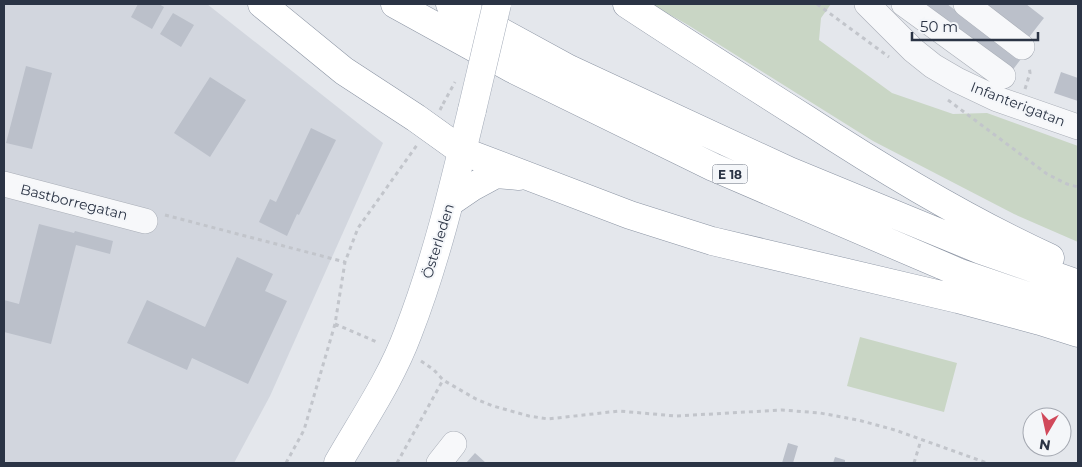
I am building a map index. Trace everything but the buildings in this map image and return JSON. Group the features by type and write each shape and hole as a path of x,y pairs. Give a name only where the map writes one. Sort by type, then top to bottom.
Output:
{"main road":[{"path":"262,4 344,71 462,151 630,215 712,241 958,299 1078,333"},
{"name":"E 18","path":"395,4 513,69 713,167 960,273 1078,313"},
{"name":"E 18","path":"450,4 569,68 789,172 981,250 1078,284"},
{"name":"Österleden","path":"338,463 388,377 408,334 450,202 497,4"},
{"path":"627,4 839,141 918,189 995,231 1078,271"},
{"path":"450,202 496,174 526,176"}],"street":[{"path":"904,4 1003,76"},
{"path":"966,4 1022,47"},
{"name":"Infanterigatan","path":"876,7 913,50 933,66 996,99 1078,126"},
{"name":"Bastborregatan","path":"4,184 145,220"},
{"path":"439,463 454,444"}],"path":[{"path":"1019,106 1030,73 1028,60 1022,47"},
{"path":"443,104 454,84 456,75"},
{"path":"286,463 304,430 335,324 345,262 358,228 429,128"},
{"path":"145,220 147,211 345,262"},
{"path":"335,324 377,342"},
{"path":"421,360 443,380 459,390 511,412 548,418 579,416 606,411 676,416 782,410 820,413 858,420 895,430 987,463"},
{"path":"398,463 443,380"},
{"path":"914,463 921,440"}],"shaded area":[{"path":"4,4 207,4 383,143 270,396 234,463 4,463"}],"green space":[{"path":"651,4 831,4 821,18 819,40 892,93 953,114 987,113 1078,146 1078,242 1014,214 873,141 688,25"},
{"path":"860,337 957,363 944,412 847,386"}]}
